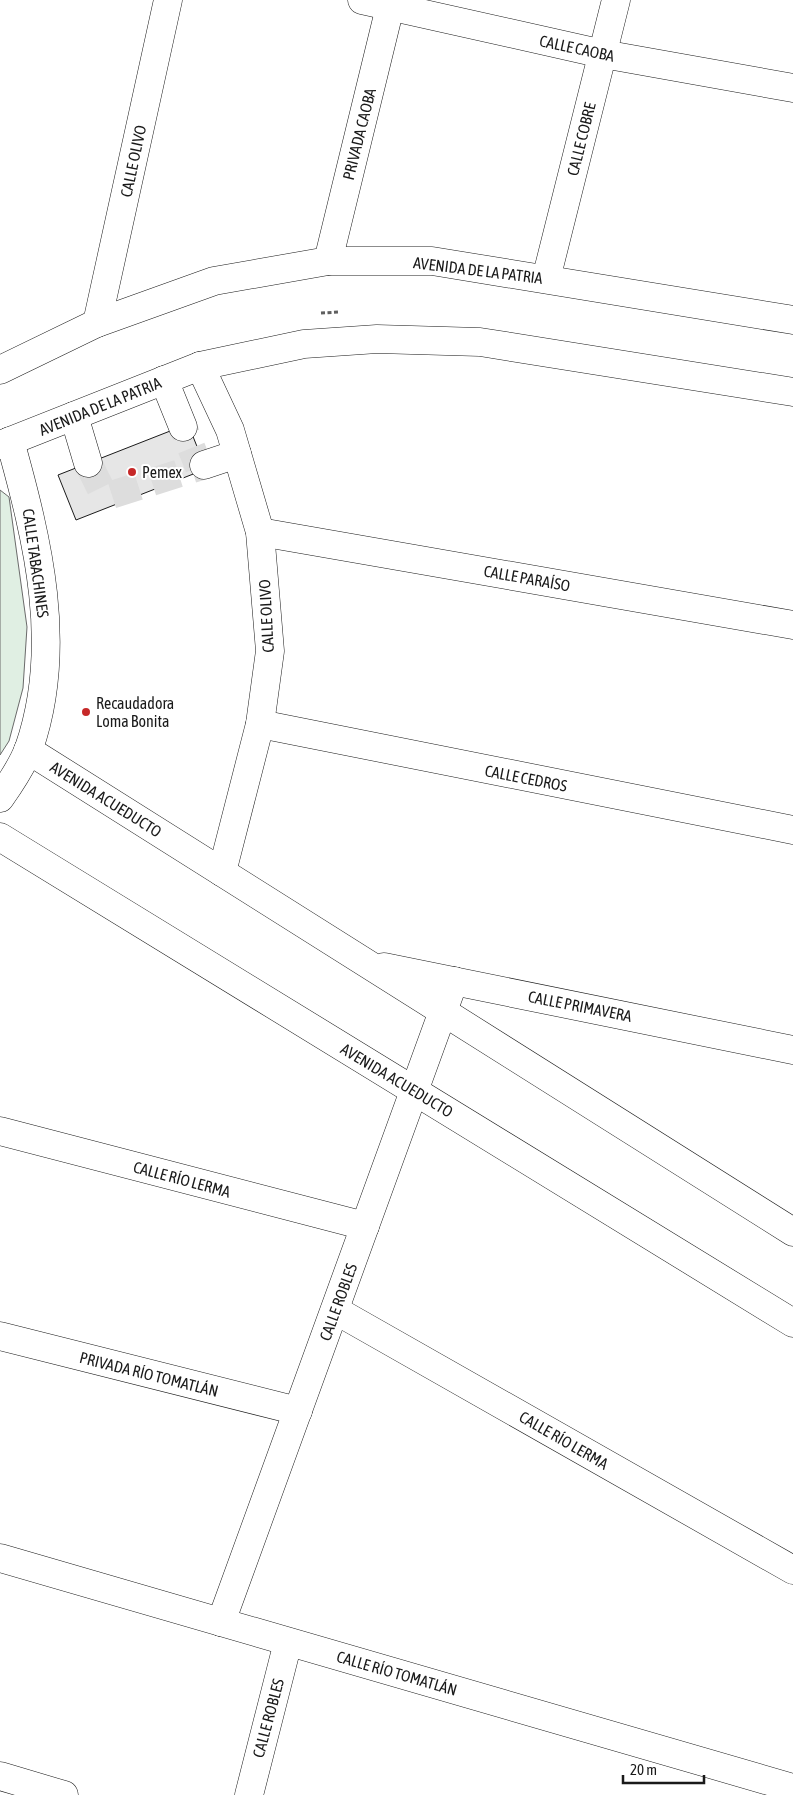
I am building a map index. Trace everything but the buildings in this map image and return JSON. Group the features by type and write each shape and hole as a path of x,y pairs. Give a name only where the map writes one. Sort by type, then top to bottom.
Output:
{"street":[{"name":"CALLE OLIVO","path":"97,323 168,0"},
{"name":"CALLE CAOBA","path":"362,0 603,54 793,88"},
{"name":"CALLE COBRE","path":"546,279 616,0"},
{"name":"PRIVADA CAOBA","path":"328,261 390,7"},
{"name":"AVENIDA DE LA PATRIA","path":"0,370 97,323 214,280 328,261 432,261 793,320"},
{"name":"AVENIDA DE LA PATRIA","path":"5,443 200,366 304,344 377,339 480,342 793,392"},
{"name":"CALLE OLIVO","path":"200,366 230,430 260,532 270,651 260,724 222,872"},
{"path":"164,380 183,427"},
{"path":"74,416 88,463"},
{"name":"CALLE TABACHINES","path":"0,798 28,750 40,707 46,663 45,612 40,564 28,504 5,443"},
{"path":"204,466 237,454"},
{"name":"CALLE PARAÍSO","path":"260,532 793,625"},
{"name":"CALLE CEDROS","path":"260,724 793,830"},
{"name":"AVENIDA ACUEDUCTO","path":"28,750 793,1232"},
{"name":"AVENIDA ACUEDUCTO","path":"0,837 793,1323"},
{"name":"CALLE PRIMAVERA","path":"368,964 793,1050"},
{"name":"CALLE ROBLES","path":"222,1622 454,981"},
{"name":"CALLE RÍO LERMA","path":"0,1131 365,1226"},
{"name":"CALLE RÍO LERMA","path":"335,1310 793,1570"},
{"name":"PRIVADA RÍO TOMATLÁN","path":"0,1336 298,1411"},
{"name":"CALLE RÍO TOMATLÁN","path":"0,1558 793,1788"},
{"name":"CALLE ROBLES","path":"248,1795 288,1642"},
{"path":"0,1776 64,1795"}],"green space":[{"path":"0,490 9,497 27,627 23,688 9,741 0,755"}],"tunnel":[{"path":"88,463 102,491 111,495 199,467 183,427"}],"place":[{"name":"Pemex","path":"132,472"},
{"name":"Recaudadora Loma Bonita","path":"86,712"}]}
